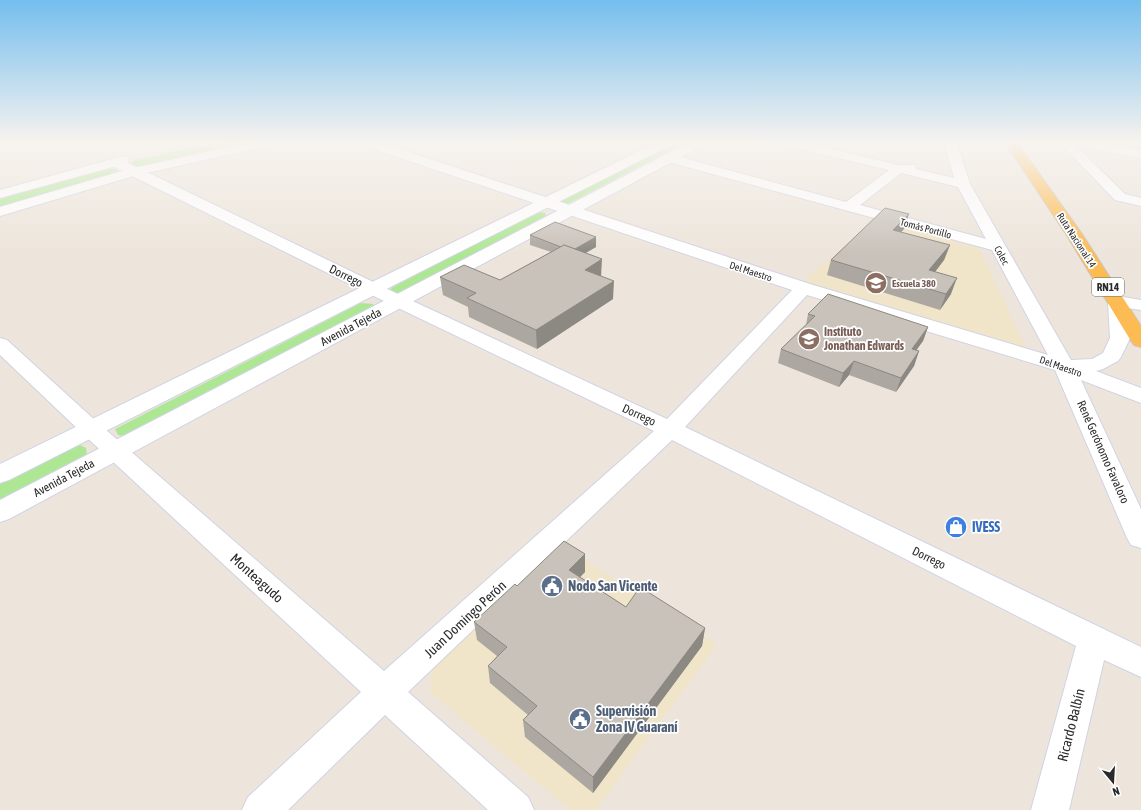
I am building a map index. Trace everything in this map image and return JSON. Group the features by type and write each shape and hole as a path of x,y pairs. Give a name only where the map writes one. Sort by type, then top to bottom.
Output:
{"highway":[{"name":"Ruta Nacional 14","path":"1036,179 1074,234 1141,341"}],"street":[{"path":"1,193 53,179"},
{"path":"0,212 111,179"},
{"name":"Dorrego","path":"148,179 398,301 670,429 1141,663"},
{"name":"Del Maestro","path":"475,179 804,288 1064,366 1141,396"},
{"name":"Avenida Tejeda","path":"0,474 90,428 373,289 544,202 599,179"},
{"name":"Avenida Tejeda","path":"0,512 569,210 620,179"},
{"name":"Tomás Portillo","path":"761,179 848,207 998,248"},
{"path":"848,207 886,179"},
{"path":"943,179 963,184"},
{"name":"Colec","path":"961,179 1064,366"},
{"path":"1102,179 1120,197 1141,202"},
{"name":"Juan Domingo Perón","path":"261,810 384,693 670,429 804,288"},
{"path":"1064,366 1096,365 1111,357 1120,338 1117,302 1141,305"},
{"name":"Monteagudo","path":"0,344 90,428 515,810"},
{"name":"René Gerónomo Favaloro","path":"1064,366 1141,538"},
{"name":"Ricardo Balbín","path":"1050,810 1093,640"}],"shaded area":[{"path":"878,218 977,244 1027,350 801,283"},
{"path":"559,543 717,645 596,810 570,810 430,692 432,668"}],"green space":[{"path":"72,179 100,179 0,210 0,198"},
{"path":"604,179 616,179 565,205 557,203"},
{"path":"537,212 545,213 546,216 397,294 387,292 393,287"},
{"path":"361,303 373,304 375,307 127,436 118,435 115,429"},
{"path":"78,444 86,448 87,455 0,501 0,484"}],"building":[{"path":"885,208 909,214 893,230 950,245 929,270 957,278 946,294 831,260"},
{"path":"555,222 596,237 575,249 564,245 561,247 530,235"},
{"path":"564,245 602,259 585,270 614,281 536,330 467,298 476,293 440,277 464,265 500,280"},
{"path":"828,294 928,327 912,349 919,351 901,378 854,361 843,373 781,349 815,316 808,314"},
{"path":"564,541 585,554 569,570 626,607 640,587 705,628 593,777 523,720 537,706 488,666 507,647 474,622 515,584 517,586"}],"place":[{"name":"Escuela 380","path":"876,283"},
{"name":"Instituto Jonathan Edwards","path":"809,339"},
{"name":"IVESS","path":"956,527"},
{"name":"Nodo San Vicente","path":"552,586"},
{"name":"Supervisión Zona IV Guaraní","path":"580,719"}]}
